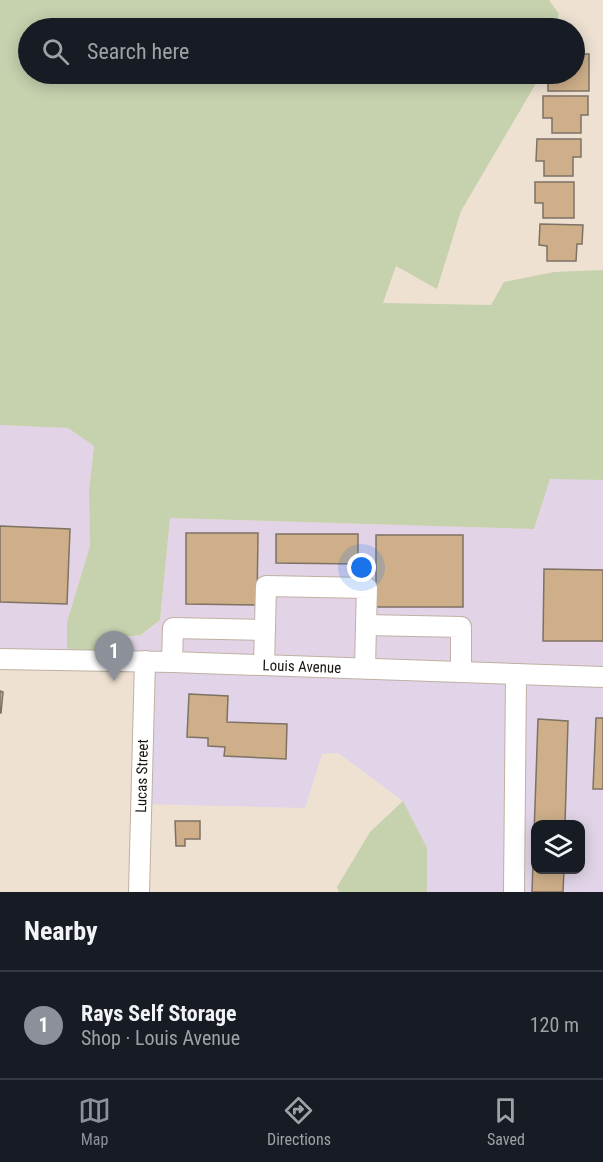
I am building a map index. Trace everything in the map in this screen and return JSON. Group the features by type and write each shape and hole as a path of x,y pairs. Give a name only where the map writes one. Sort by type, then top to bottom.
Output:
{"street":[{"path":"264,665 266,586 367,588 365,668"},
{"path":"366,625 461,627 461,672"},
{"path":"172,662 173,628 265,630"},
{"name":"Louis Avenue","path":"0,659 145,661 603,677"},
{"name":"Lucas Street","path":"139,892 145,661"},
{"path":"514,892 516,674"}],"shaded area":[{"path":"0,425 68,428 94,446 89,491 90,546 67,622 67,649 101,651 117,638 142,635 160,620 170,518 534,529 550,478 603,480 603,667 0,650"},
{"path":"144,670 603,686 603,892 427,892 427,848 403,801 338,753 322,754 305,808 139,804"}],"green space":[{"path":"0,0 549,0 559,14 558,18 18,18 18,84 535,84 461,211 437,289 396,266 383,303 491,305 504,282 554,272 603,270 603,480 550,479 534,529 170,518 160,620 141,635 117,638 101,651 67,649 67,622 90,546 89,491 94,446 68,428 0,425"},
{"path":"403,801 427,848 427,892 339,892 337,887 370,832"}],"building":[{"path":"585,54 589,54 589,91 548,91 548,84 585,84"},
{"path":"543,96 588,96 588,115 581,115 581,133 552,133 552,118 543,118"},
{"path":"537,139 581,139 581,157 573,157 573,176 544,176 544,161 536,161"},
{"path":"535,182 574,182 574,218 543,218 543,203 535,203"},
{"path":"540,224 583,225 582,244 577,244 576,261 547,261 547,246 539,245"},
{"path":"0,526 70,529 67,604 0,602"},
{"path":"186,533 258,533 257,605 186,604"},
{"path":"276,534 358,534 358,564 276,563"},
{"path":"376,535 463,535 463,607 376,607"},
{"path":"544,569 603,570 603,641 543,641"},
{"path":"0,691 3,692 1,713 0,713"},
{"path":"189,694 228,696 227,722 287,724 286,759 224,756 225,747 208,746 208,738 187,737"},
{"path":"596,718 603,718 603,789 593,789"},
{"path":"538,719 568,721 565,820 534,820"},
{"path":"175,821 200,821 200,839 185,839 185,846 176,846"},
{"path":"533,874 564,874 563,892 532,892"}],"place":[{"name":"Rays Self Storage","path":"114,681"}]}
